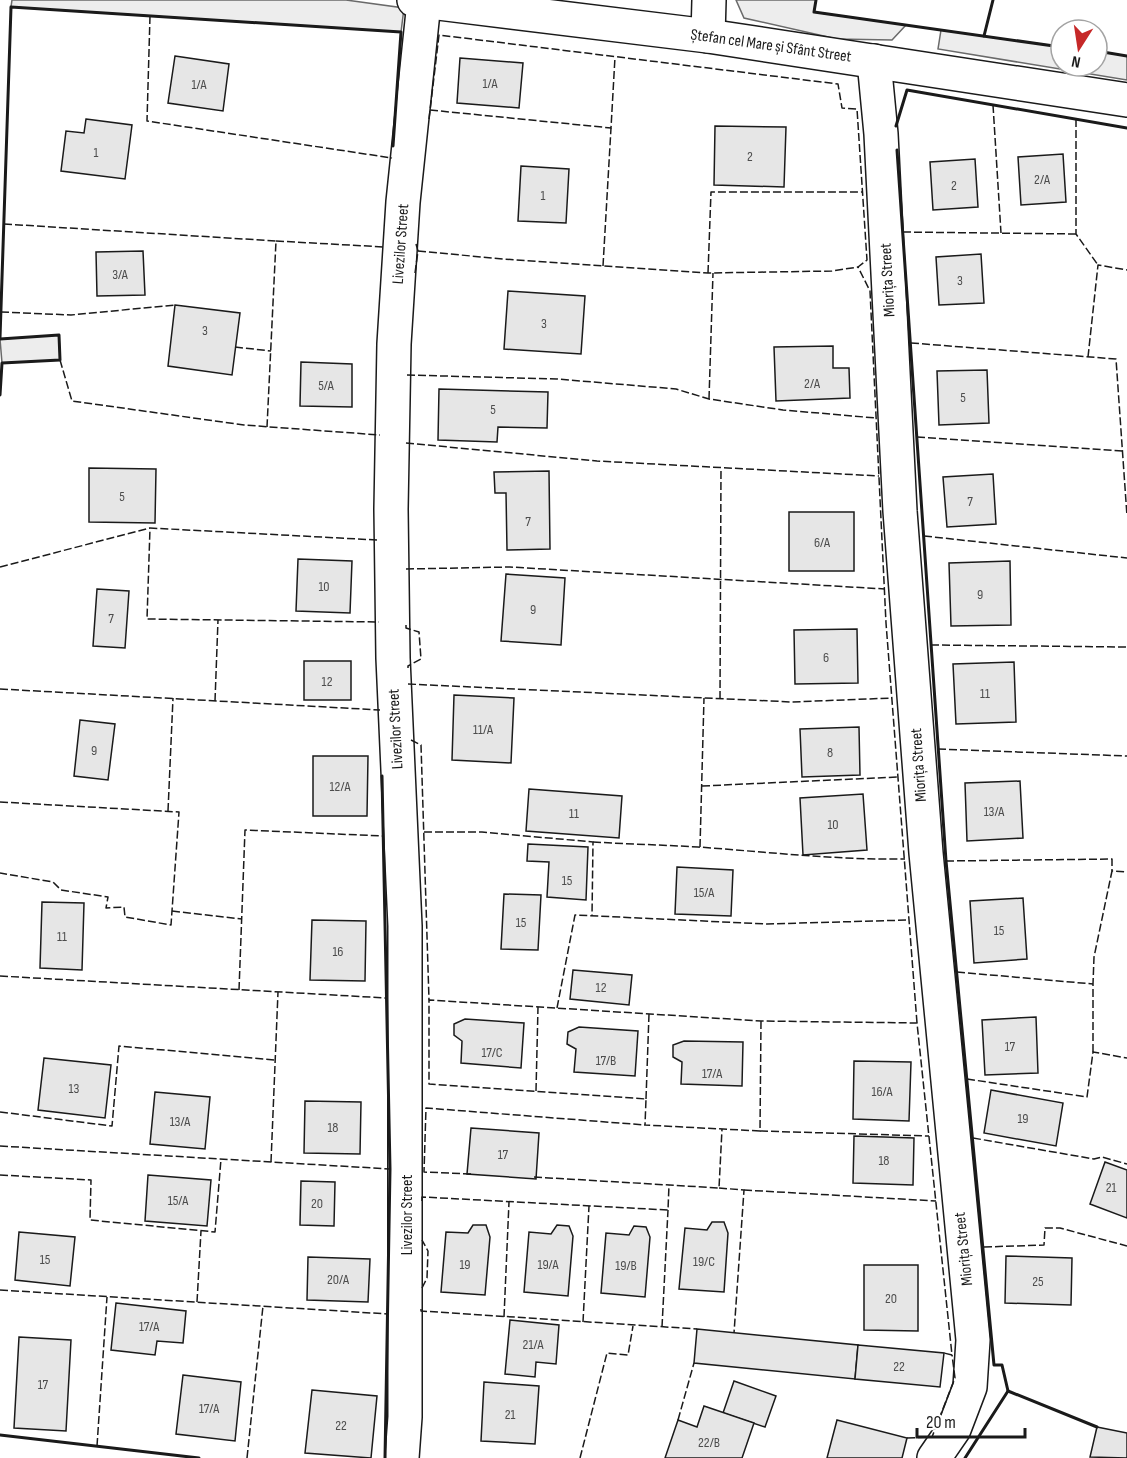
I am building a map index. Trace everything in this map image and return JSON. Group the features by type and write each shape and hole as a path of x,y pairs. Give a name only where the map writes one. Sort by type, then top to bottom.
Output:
{"street":[{"path":"708,36 709,0"},
{"name":"Ștefan cel Mare și Sfânt Street","path":"419,1 708,36 1127,100"},
{"name":"Livezilor Street","path":"402,1458 405,1405 405,926 393,658 391,509 395,320 419,1"},
{"name":"Miorița Street","path":"874,62 881,134 900,511 926,853 973,1340 970,1387 954,1429 934,1458"}],"shaded area":[{"path":"12,0 346,0 404,8 401,32 11,7"},
{"path":"736,0 816,0 814,12 906,25 892,40 837,39 744,18"},
{"path":"941,30 1049,45 1049,67 938,49"},
{"path":"1109,53 1127,56 1127,80 1109,77"},
{"path":"59,335 60,360 2,363 0,339"}],"building":[{"path":"175,56 229,64 223,111 168,103"},
{"path":"460,58 523,63 519,108 457,103"},
{"path":"86,119 132,125 125,179 61,171 66,131 84,133"},
{"path":"715,126 786,127 784,187 714,185"},
{"path":"1063,154 1066,202 1021,205 1018,157"},
{"path":"975,159 978,207 933,210 930,162"},
{"path":"521,166 569,169 566,223 518,221"},
{"path":"143,251 145,295 97,296 96,252"},
{"path":"981,254 984,303 939,305 936,257"},
{"path":"508,291 585,296 581,354 504,349"},
{"path":"175,305 240,313 232,375 168,366"},
{"path":"833,346 833,368 849,368 850,398 776,401 774,347"},
{"path":"301,362 352,364 352,407 300,406"},
{"path":"987,370 989,423 939,425 937,371"},
{"path":"439,389 548,392 547,428 498,427 497,442 438,440"},
{"path":"89,468 156,469 155,523 89,522"},
{"path":"549,471 550,549 507,550 506,493 495,493 494,472"},
{"path":"993,474 996,524 947,527 943,477"},
{"path":"789,512 854,512 854,571 789,571"},
{"path":"298,559 352,561 350,613 296,611"},
{"path":"1010,561 1011,625 951,626 949,563"},
{"path":"506,574 565,578 561,645 501,641"},
{"path":"97,589 129,591 125,648 93,646"},
{"path":"857,629 858,683 795,684 794,630"},
{"path":"304,661 351,661 351,700 304,700"},
{"path":"1014,662 1016,722 956,724 953,664"},
{"path":"454,695 514,698 511,763 452,760"},
{"path":"80,720 115,724 108,780 74,776"},
{"path":"859,727 860,775 802,777 800,729"},
{"path":"313,756 368,756 367,816 313,816"},
{"path":"1020,781 1023,838 967,841 965,783"},
{"path":"529,789 622,796 619,838 526,831"},
{"path":"863,794 867,850 803,855 800,798"},
{"path":"528,844 588,847 586,900 547,897 549,862 527,861"},
{"path":"677,867 733,870 731,916 675,914"},
{"path":"504,894 541,895 538,950 501,949"},
{"path":"1023,898 1027,959 974,963 970,901"},
{"path":"42,902 84,903 82,970 40,968"},
{"path":"312,920 366,921 365,981 310,980"},
{"path":"573,970 632,975 629,1005 570,999"},
{"path":"1036,1017 1038,1073 985,1075 982,1020"},
{"path":"465,1019 524,1023 521,1068 461,1063 462,1041 454,1035 454,1024"},
{"path":"579,1027 638,1031 635,1076 574,1072 576,1049 567,1044 568,1032"},
{"path":"684,1041 743,1042 742,1086 681,1084 682,1062 673,1057 673,1045"},
{"path":"44,1058 111,1065 105,1118 38,1110"},
{"path":"854,1061 911,1062 909,1121 853,1119"},
{"path":"991,1090 1063,1103 1056,1146 984,1133"},
{"path":"155,1092 210,1097 205,1149 150,1144"},
{"path":"305,1101 361,1102 360,1154 304,1153"},
{"path":"471,1128 539,1133 536,1179 467,1174"},
{"path":"854,1136 914,1138 913,1185 853,1183"},
{"path":"1105,1162 1127,1170 1127,1218 1090,1204"},
{"path":"148,1175 211,1180 207,1226 145,1221"},
{"path":"301,1181 335,1182 334,1226 300,1225"},
{"path":"712,1222 724,1222 728,1233 724,1292 679,1289 685,1228 707,1230"},
{"path":"473,1225 486,1225 490,1237 485,1295 441,1292 446,1232 468,1233"},
{"path":"557,1225 569,1226 573,1236 568,1296 524,1292 529,1232 551,1234"},
{"path":"634,1226 646,1227 650,1237 645,1297 601,1293 606,1233 629,1235"},
{"path":"19,1232 75,1237 70,1286 15,1280"},
{"path":"1006,1256 1072,1258 1071,1305 1005,1303"},
{"path":"308,1257 370,1259 368,1302 307,1300"},
{"path":"864,1265 918,1265 918,1331 864,1330"},
{"path":"116,1303 186,1311 183,1343 157,1341 155,1355 111,1350"},
{"path":"510,1320 559,1325 556,1364 536,1362 535,1377 505,1374"},
{"path":"697,1329 858,1345 855,1379 694,1363"},
{"path":"19,1337 71,1340 66,1431 14,1428"},
{"path":"858,1345 944,1353 940,1387 855,1379"},
{"path":"183,1375 241,1382 235,1441 176,1434"},
{"path":"734,1381 776,1396 765,1427 723,1413"},
{"path":"484,1382 539,1386 535,1444 481,1441"},
{"path":"312,1390 377,1396 371,1458 305,1453"},
{"path":"704,1406 754,1423 742,1458 665,1458 678,1420 697,1427"},
{"path":"837,1420 907,1438 902,1458 827,1458"},
{"path":"1097,1427 1127,1433 1127,1458 1090,1457"}],"fence":[{"path":"150,16 147,121 392,158"},
{"path":"429,119 439,35 838,84 842,108 857,109 867,260 858,267 870,291 886,623 917,1023"},
{"path":"430,110 611,128 615,57"},
{"path":"993,105 1001,233"},
{"path":"1076,119 1076,234 1098,265"},
{"path":"603,266 611,128"},
{"path":"708,273 711,192 862,192"},
{"path":"4,224 276,241 267,427"},
{"path":"903,232 1076,234"},
{"path":"276,241 385,247"},
{"path":"415,273 418,251 416,244"},
{"path":"418,251 708,273 832,271 858,267"},
{"path":"1088,357 1098,265 1127,270"},
{"path":"709,399 713,273"},
{"path":"1,312 71,315 175,305"},
{"path":"911,343 1116,359 1127,516"},
{"path":"235,347 271,351"},
{"path":"60,360 72,401 244,425 380,435"},
{"path":"407,375 557,379 676,389 709,399 783,410 876,418"},
{"path":"917,437 1123,451"},
{"path":"406,443 597,461 879,476"},
{"path":"720,699 721,468"},
{"path":"377,540 150,528 147,619 379,622"},
{"path":"0,567 150,528"},
{"path":"924,536 1127,558"},
{"path":"406,569 510,567 885,589"},
{"path":"215,701 218,620"},
{"path":"406,625 406,628 419,632 421,659 408,668"},
{"path":"931,645 1127,647"},
{"path":"408,684 792,702 892,698"},
{"path":"0,689 380,710"},
{"path":"168,811 173,698"},
{"path":"700,847 704,698"},
{"path":"411,740 421,745 429,1000"},
{"path":"938,749 1127,756"},
{"path":"702,786 898,777"},
{"path":"0,802 179,812 171,925 125,917 124,907 106,908 108,897 61,890 53,882 0,873"},
{"path":"239,990 245,830 383,836"},
{"path":"424,832 482,832 593,842 592,916"},
{"path":"593,842 827,857 905,859"},
{"path":"946,861 1112,859 1112,871"},
{"path":"1093,1052 1094,957 1112,871 1127,872"},
{"path":"172,911 242,919"},
{"path":"557,1008 575,915 767,924 909,920"},
{"path":"957,972 1093,984"},
{"path":"0,976 386,998"},
{"path":"271,1162 278,992"},
{"path":"761,1021 760,1131 645,1125 646,1099 429,1084 429,1000 761,1021 917,1023 952,1355 944,1353"},
{"path":"536,1091 538,1007"},
{"path":"646,1099 649,1014"},
{"path":"0,1112 112,1126 119,1046 275,1060"},
{"path":"967,1079 1087,1097 1093,1052 1127,1058"},
{"path":"471,1174 424,1172 426,1108 645,1125"},
{"path":"534,1177 719,1188 722,1129"},
{"path":"760,1131 929,1136"},
{"path":"973,1138 1094,1159 1102,1157 1127,1164"},
{"path":"0,1146 390,1169"},
{"path":"0,1175 91,1180 90,1220 215,1232 221,1159"},
{"path":"422,1201 422,1197 668,1210 669,1185"},
{"path":"719,1188 744,1190 734,1333"},
{"path":"744,1190 936,1201"},
{"path":"504,1317 509,1202"},
{"path":"583,1322 589,1206"},
{"path":"662,1327 668,1210"},
{"path":"984,1247 1044,1245 1045,1228 1060,1228 1127,1246"},
{"path":"197,1302 201,1231"},
{"path":"422,1240 428,1251 427,1278 422,1288"},
{"path":"0,1290 388,1314"},
{"path":"97,1446 107,1297"},
{"path":"247,1458 263,1306"},
{"path":"421,1309 421,1311 697,1329"},
{"path":"580,1458 607,1353 628,1355 633,1326"},
{"path":"907,1438 932,1437 955,1378 952,1355"},
{"path":"678,1420 694,1363"}],"wall":[{"path":"816,0 814,12 1049,45"},
{"path":"984,36 993,0"},
{"path":"0,338 11,7 401,32 393,146"},
{"path":"1109,53 1127,56"},
{"path":"896,126 907,90 1127,128"},
{"path":"897,150 946,861 994,1365 1002,1365 1008,1391 965,1458"},
{"path":"0,339 59,335 60,360 2,363 0,395"},
{"path":"382,776 390,1169 385,1458"},
{"path":"1008,1391 1097,1427"},
{"path":"0,1435 199,1458"}]}
